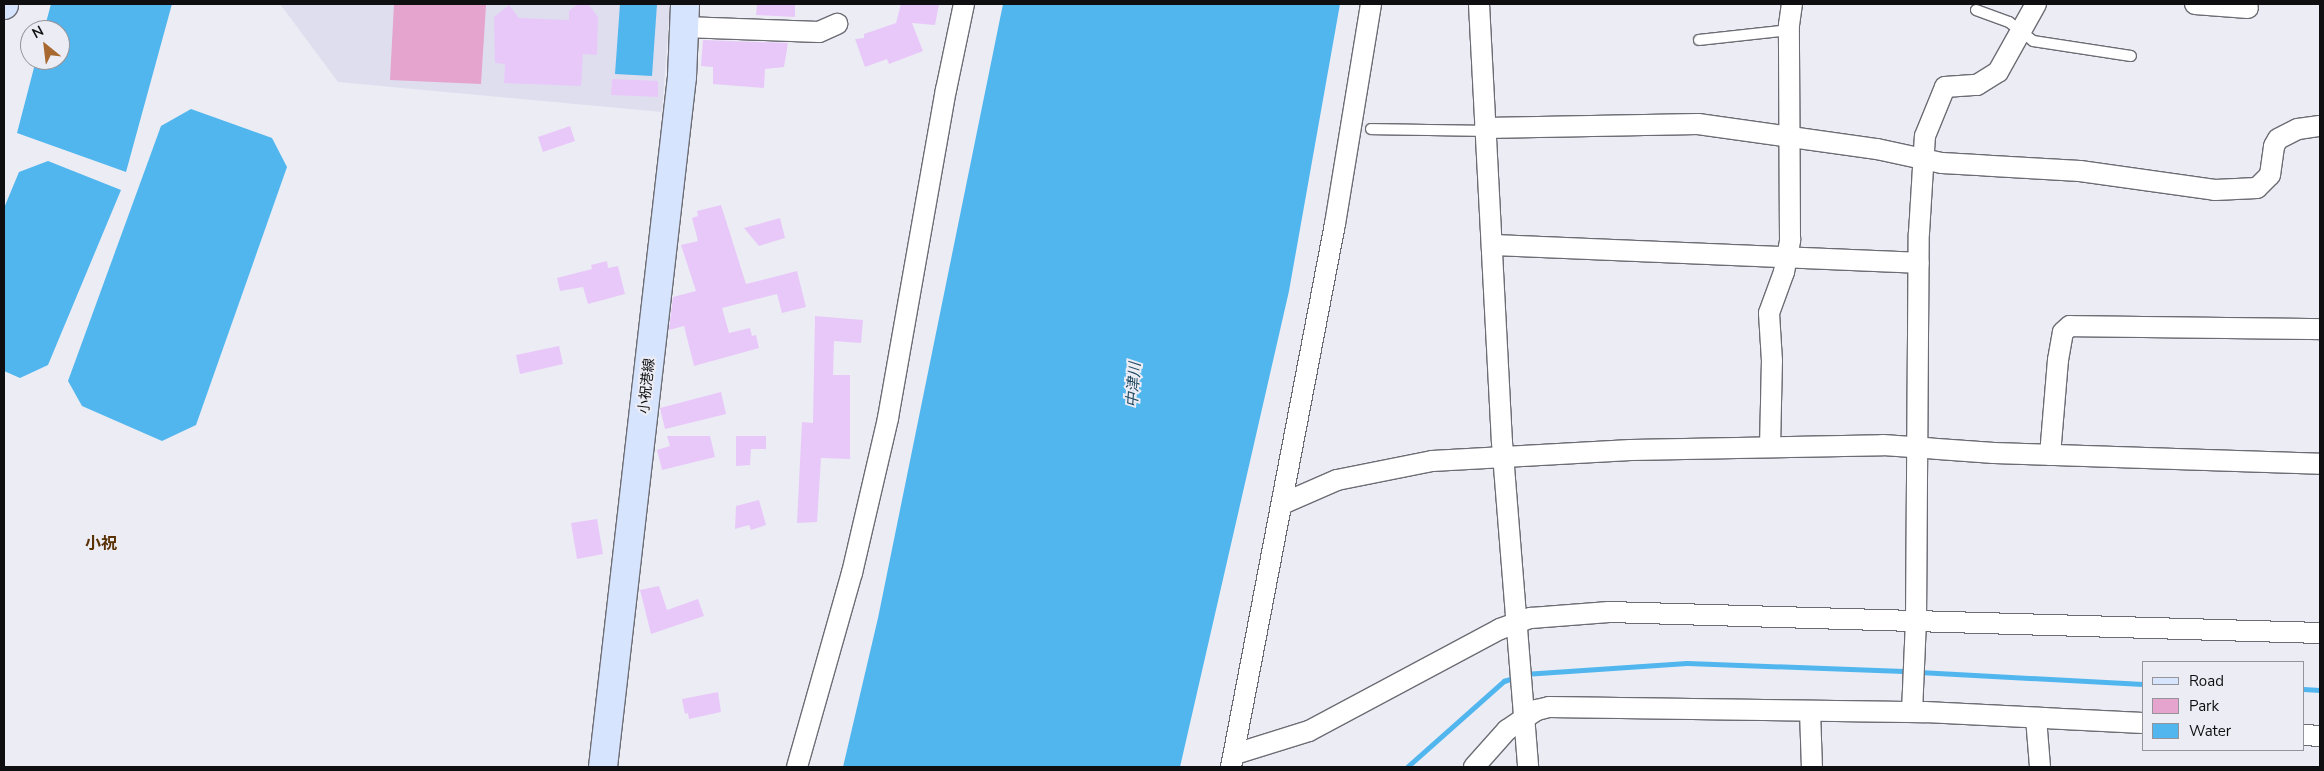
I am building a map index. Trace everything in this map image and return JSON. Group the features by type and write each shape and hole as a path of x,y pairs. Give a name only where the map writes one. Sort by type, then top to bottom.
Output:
{"main road":[{"name":"小祝港線","path":"603,767 682,77 685,15"}],"street":[{"path":"796,767 852,573 888,418 946,90 964,4"},
{"path":"1233,760 1335,224 1371,4"},
{"path":"1479,4 1503,456 1518,621 1528,767"},
{"path":"1770,447 1772,361 1769,313 1787,256 1789,30 1792,4"},
{"path":"1912,712 1916,622 1919,263 1922,160 1928,124 1945,87 1977,85 1992,77 2004,64 2036,4"},
{"path":"2195,4 2248,8"},
{"path":"685,15 820,32 838,24"},
{"path":"1486,130 1671,123 1722,127 1788,138 1877,148 1922,160 2080,171 2215,190 2254,189 2269,179 2274,146 2278,139 2298,129 2320,126"},
{"path":"1492,245 1919,263"},
{"path":"2050,455 2058,360 2063,332 2070,326 2320,329"},
{"path":"1282,504 1356,475 1432,461 1503,456 1875,445 2050,455 2320,464"},
{"path":"1233,760 1310,732 1518,621 1609,612 2320,634"},
{"path":"1474,767 1494,741 1525,717 1549,708 1912,712 2142,723"},
{"path":"1810,711 1812,767"},
{"path":"2036,718 2040,767"},
{"path":"2304,735 2320,736"}],"lane":[{"path":"1976,10 2002,19 2021,32 2045,44 2131,56"},
{"path":"1700,40 1789,30"},
{"path":"1371,129 1486,130"}],"shaded area":[{"path":"280,4 670,4 662,112 338,82"}],"green space":[{"path":"394,4 486,5 481,84 390,80"}],"water":[{"path":"51,4 172,4 126,172 17,133 33,70 70,70 70,20 47,20"},
{"path":"620,4 657,4 652,76 615,74"},
{"name":"中津川","path":"1003,4 1340,4 1289,291 1180,767 843,767 878,618"},
{"path":"191,109 272,138 287,167 196,425 162,441 82,406 68,381 161,126"},
{"path":"48,161 121,190 48,365 20,378 4,371 4,208 19,172"}],"building":[{"path":"578,4 588,4 598,17 597,55 583,54 581,86 504,83 505,64 495,63 494,17 509,5 519,18 569,20 569,11"},
{"path":"757,4 795,4 795,17 756,15"},
{"path":"901,4 939,4 935,25 912,23 923,51 889,64 887,59 865,67 855,39 864,38 864,34 896,23"},
{"path":"703,40 788,43 784,67 765,69 764,88 713,84 713,67 701,66"},
{"path":"612,79 658,81 658,97 611,95"},
{"path":"570,126 575,141 543,152 538,137"},
{"path":"721,205 746,284 797,271 806,307 782,313 777,294 722,308 729,333 750,328 752,336 756,335 759,348 694,366 684,326 669,330 673,297 696,291 681,245 698,241 692,218 698,216 697,211"},
{"path":"780,218 785,238 759,246 744,228"},
{"path":"607,261 608,268 618,266 625,294 588,304 583,287 560,291 557,278 592,269 591,265"},
{"path":"815,316 863,320 861,343 834,341 833,375 850,375 850,459 821,458 817,522 797,523 802,422 813,423"},
{"path":"559,346 563,364 520,374 516,355"},
{"path":"721,392 726,414 665,429 660,408"},
{"path":"667,436 710,436 715,457 662,470 657,450 670,446"},
{"path":"736,436 766,436 766,449 751,449 750,465 736,466"},
{"path":"759,500 766,525 751,530 749,525 735,529 736,506"},
{"path":"597,519 603,554 577,559 571,523"},
{"path":"659,586 667,610 698,599 704,616 651,634 640,590"},
{"path":"718,692 721,712 689,719 688,713 685,714 682,699"}],"waterway":[{"path":"1524,674 1687,663 1910,671"},
{"path":"1919,672 2142,684"},
{"path":"1407,767 1504,681 1516,677"},
{"path":"2304,689 2320,690"}],"district":[{"name":"小祝","path":"101,544"}]}
